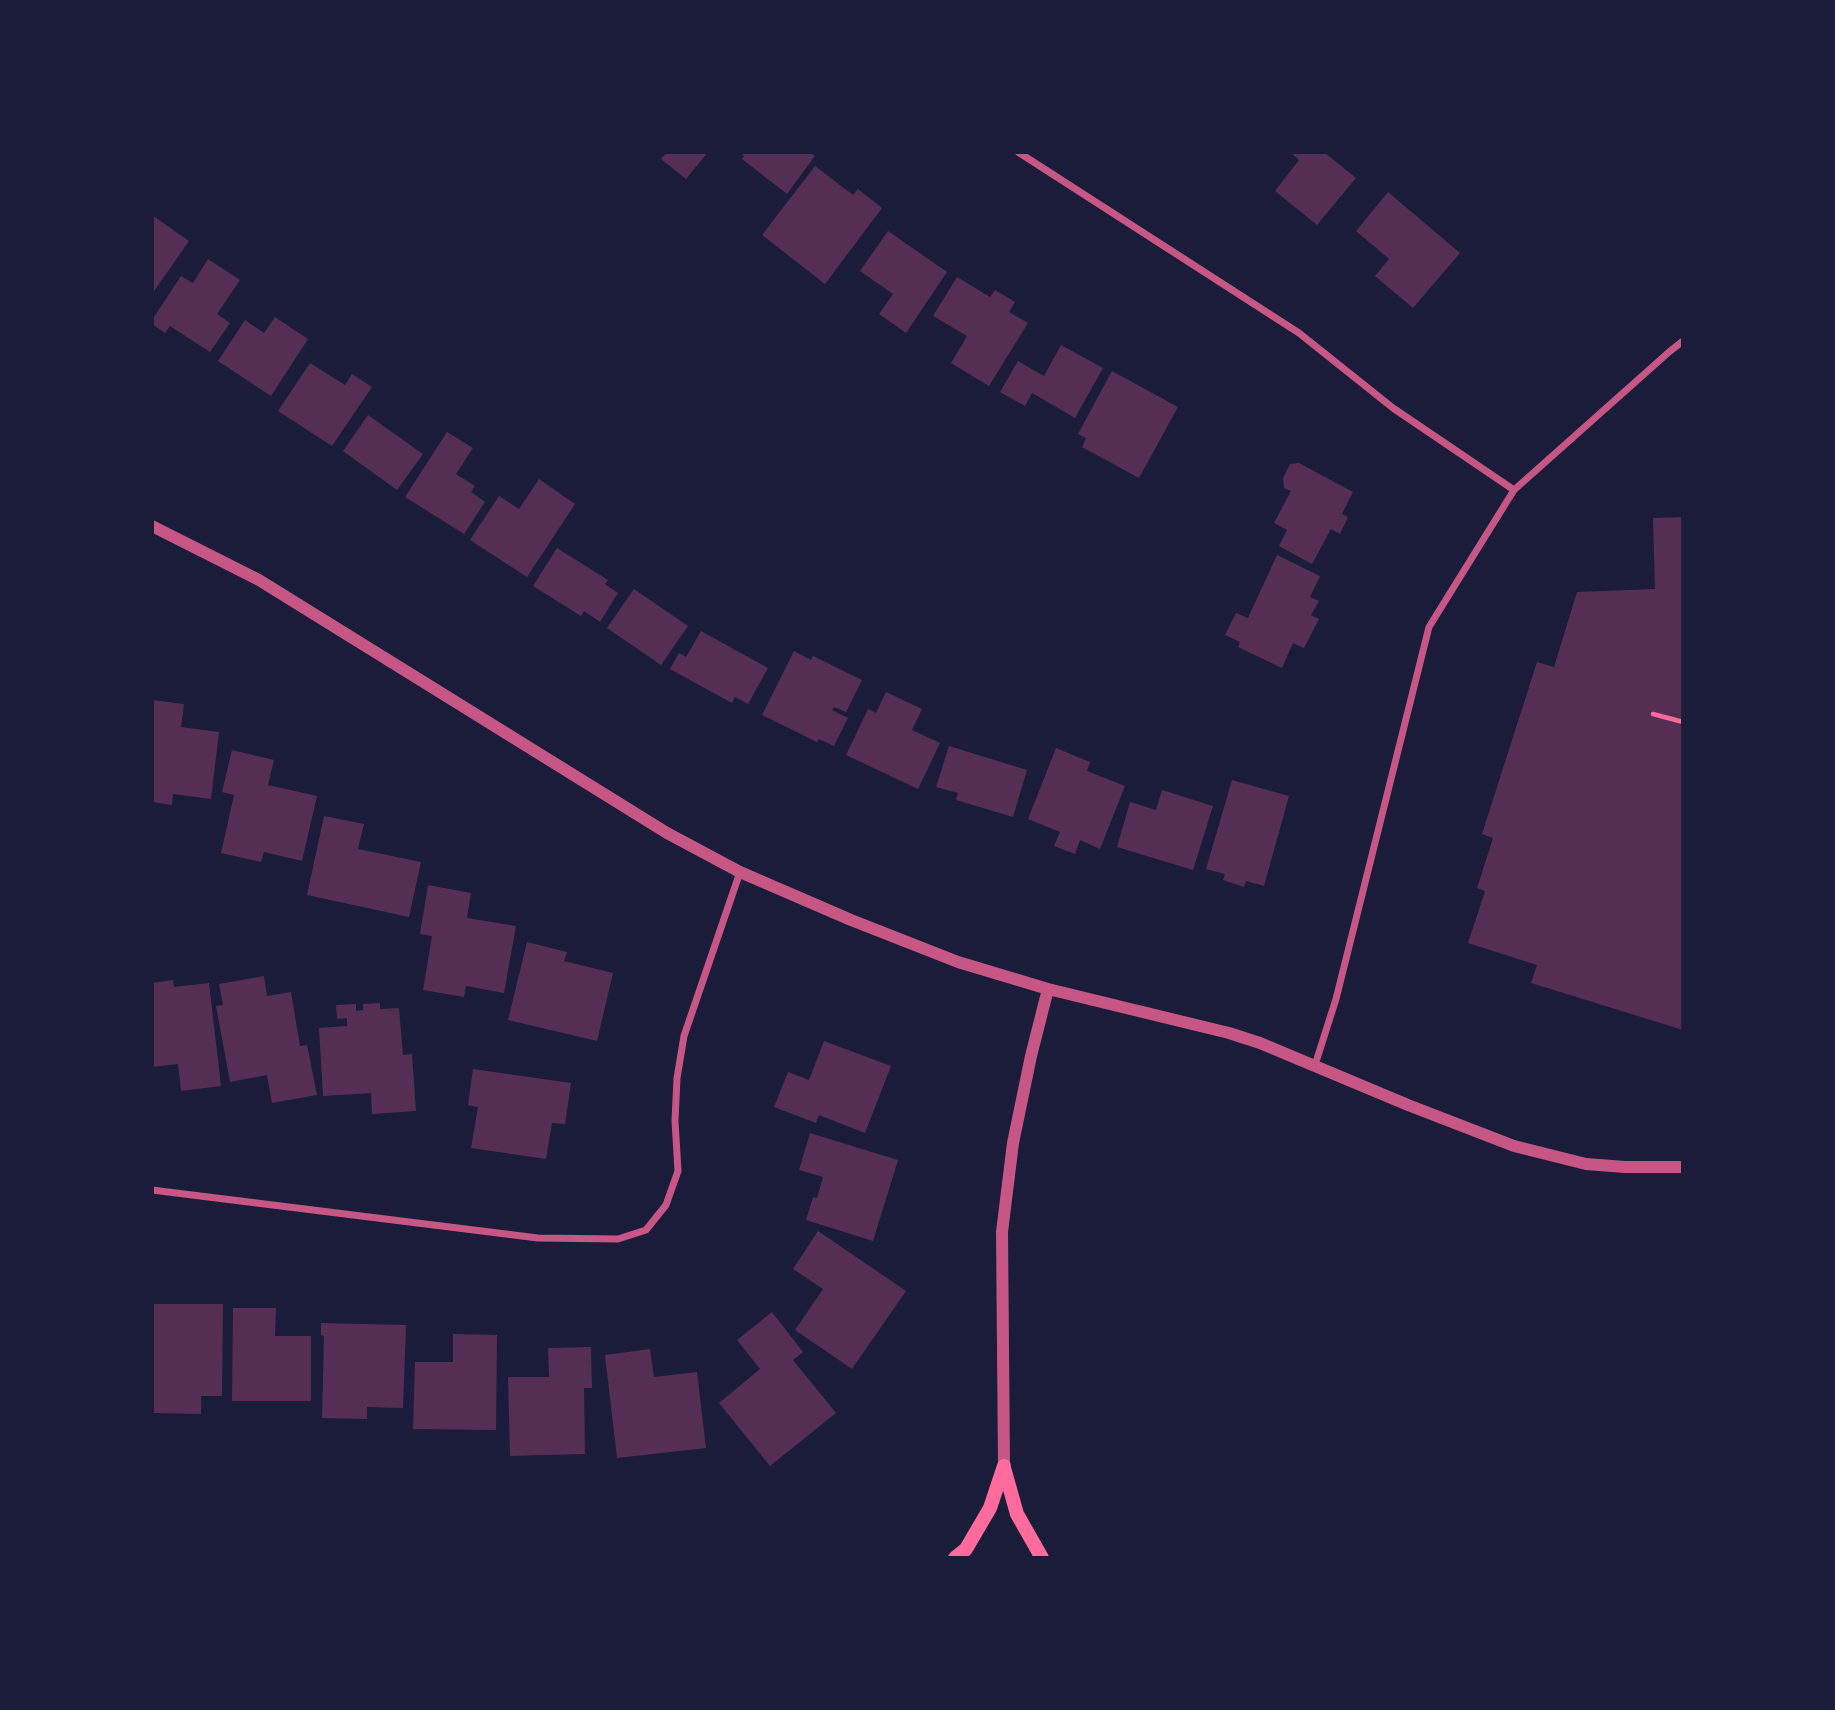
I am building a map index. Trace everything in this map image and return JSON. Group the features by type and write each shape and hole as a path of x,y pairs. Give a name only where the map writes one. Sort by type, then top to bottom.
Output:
{"main road":[{"path":"955,1558 965,1549 990,1508 1004,1466"},
{"path":"1004,1466 1017,1514 1042,1558"}],"street":[{"path":"1018,152 1299,333 1393,408 1514,490"},
{"path":"1315,1065 1336,999 1429,627 1514,490 1683,341"},
{"path":"152,526 259,580 667,833 740,872 851,920 946,958 1048,989 1260,1043 1514,1146 1586,1164 1683,1167"},
{"path":"152,1190 538,1238 618,1239 646,1230 666,1205 678,1171 675,1121 677,1078 684,1036 740,872"},
{"path":"1004,1466 1002,1232 1013,1143 1048,989"}],"path":[{"path":"1653,714 1683,722"}],"building":[{"path":"667,152 708,152 686,179 661,159"},
{"path":"740,152 809,152 815,156 787,194 742,159 744,156"},
{"path":"1290,152 1324,152 1356,178 1317,225 1275,191 1299,160"},
{"path":"815,166 853,195 858,189 882,208 825,284 762,235"},
{"path":"1388,192 1460,253 1413,308 1375,276 1389,259 1356,231"},
{"path":"152,215 189,241 152,294"},
{"path":"888,231 947,272 906,333 879,314 893,294 860,271"},
{"path":"208,259 240,280 217,314 230,323 210,352 170,326 165,333 152,324 181,276 193,283"},
{"path":"957,277 990,297 995,290 1015,302 1009,312 1028,323 989,386 951,363 967,336 933,316"},
{"path":"275,317 308,339 271,396 218,361 245,320 264,333"},
{"path":"1061,345 1103,368 1075,418 1032,393 1025,406 1000,392 1018,361 1044,376"},
{"path":"310,363 345,385 352,374 372,387 332,446 278,411"},
{"path":"1112,371 1178,407 1139,478 1082,447 1086,438 1078,434"},
{"path":"368,415 423,454 397,490 343,451"},
{"path":"447,432 473,448 456,474 475,486 471,492 485,502 464,534 405,497"},
{"path":"1299,463 1353,492 1342,514 1348,517 1340,534 1331,529 1312,564 1279,546 1287,530 1274,523 1291,491 1284,488 1283,478 1290,464"},
{"path":"539,479 575,504 527,577 470,540 499,496 519,509"},
{"path":"1683,517 1683,1030 1531,983 1537,965 1468,943 1485,891 1477,888 1493,838 1482,834 1537,662 1554,667 1577,592 1655,589 1653,518"},
{"path":"557,548 608,580 605,584 618,593 600,622 584,611 581,616 533,586"},
{"path":"1277,555 1320,576 1310,597 1319,601 1311,615 1319,619 1304,648 1293,643 1282,668 1238,647 1240,642 1225,635 1236,613 1248,618"},
{"path":"634,589 688,626 661,665 607,628"},
{"path":"701,631 768,668 748,704 735,697 732,703 670,669 679,653 686,657"},
{"path":"794,651 811,660 813,656 862,680 846,712 834,707 832,710 848,718 834,746 819,739 817,742 762,715"},
{"path":"886,692 922,709 912,730 940,743 918,789 846,755 868,709 876,713"},
{"path":"152,700 184,704 181,727 219,732 211,799 173,794 172,805 152,802"},
{"path":"949,746 1027,770 1013,817 956,800 958,793 936,787"},
{"path":"1056,748 1090,762 1087,771 1125,786 1100,849 1080,840 1075,854 1054,846 1060,832 1028,819"},
{"path":"232,750 274,760 268,785 317,796 302,861 264,852 261,862 221,853 234,795 222,792"},
{"path":"1232,780 1289,796 1264,886 1246,881 1244,887 1223,880 1225,874 1206,869"},
{"path":"1162,790 1213,806 1193,870 1117,847 1130,802 1156,810"},
{"path":"324,816 364,824 358,849 421,862 409,917 307,895"},
{"path":"428,885 471,893 467,918 516,926 504,993 466,986 464,997 423,990 432,936 420,934"},
{"path":"527,942 567,952 564,961 613,973 597,1041 508,1020"},
{"path":"264,976 267,996 291,992 300,1046 307,1045 317,1095 272,1103 267,1075 230,1082 216,1006 223,1005 219,984"},
{"path":"173,980 174,987 209,983 221,1086 181,1091 178,1064 152,1067 152,983"},
{"path":"380,1003 380,1009 399,1008 403,1055 412,1054 416,1111 372,1114 371,1093 323,1096 319,1028 347,1026 347,1018 337,1019 336,1005 356,1004 356,1011 363,1010 363,1004"},
{"path":"824,1041 891,1066 865,1133 819,1115 816,1123 774,1107 788,1072 809,1080"},
{"path":"473,1069 571,1083 565,1124 552,1123 546,1159 471,1148 478,1107 468,1105"},
{"path":"810,1133 898,1160 873,1241 806,1220 813,1197 817,1198 823,1177 799,1170"},
{"path":"818,1231 906,1291 852,1369 795,1330 823,1289 793,1269"},
{"path":"152,1304 223,1304 222,1396 201,1396 201,1414 152,1413"},
{"path":"233,1308 276,1308 275,1336 311,1336 311,1401 232,1401"},
{"path":"772,1312 803,1352 793,1360 836,1413 770,1466 719,1403 760,1369 737,1340"},
{"path":"321,1323 406,1325 403,1408 367,1407 367,1419 322,1418 324,1336 321,1335"},
{"path":"453,1334 497,1335 496,1430 413,1429 415,1362 453,1362"},
{"path":"591,1347 592,1388 584,1388 585,1454 510,1456 508,1377 549,1377 548,1348"},
{"path":"650,1349 654,1377 697,1372 706,1448 617,1458 605,1355"}]}
